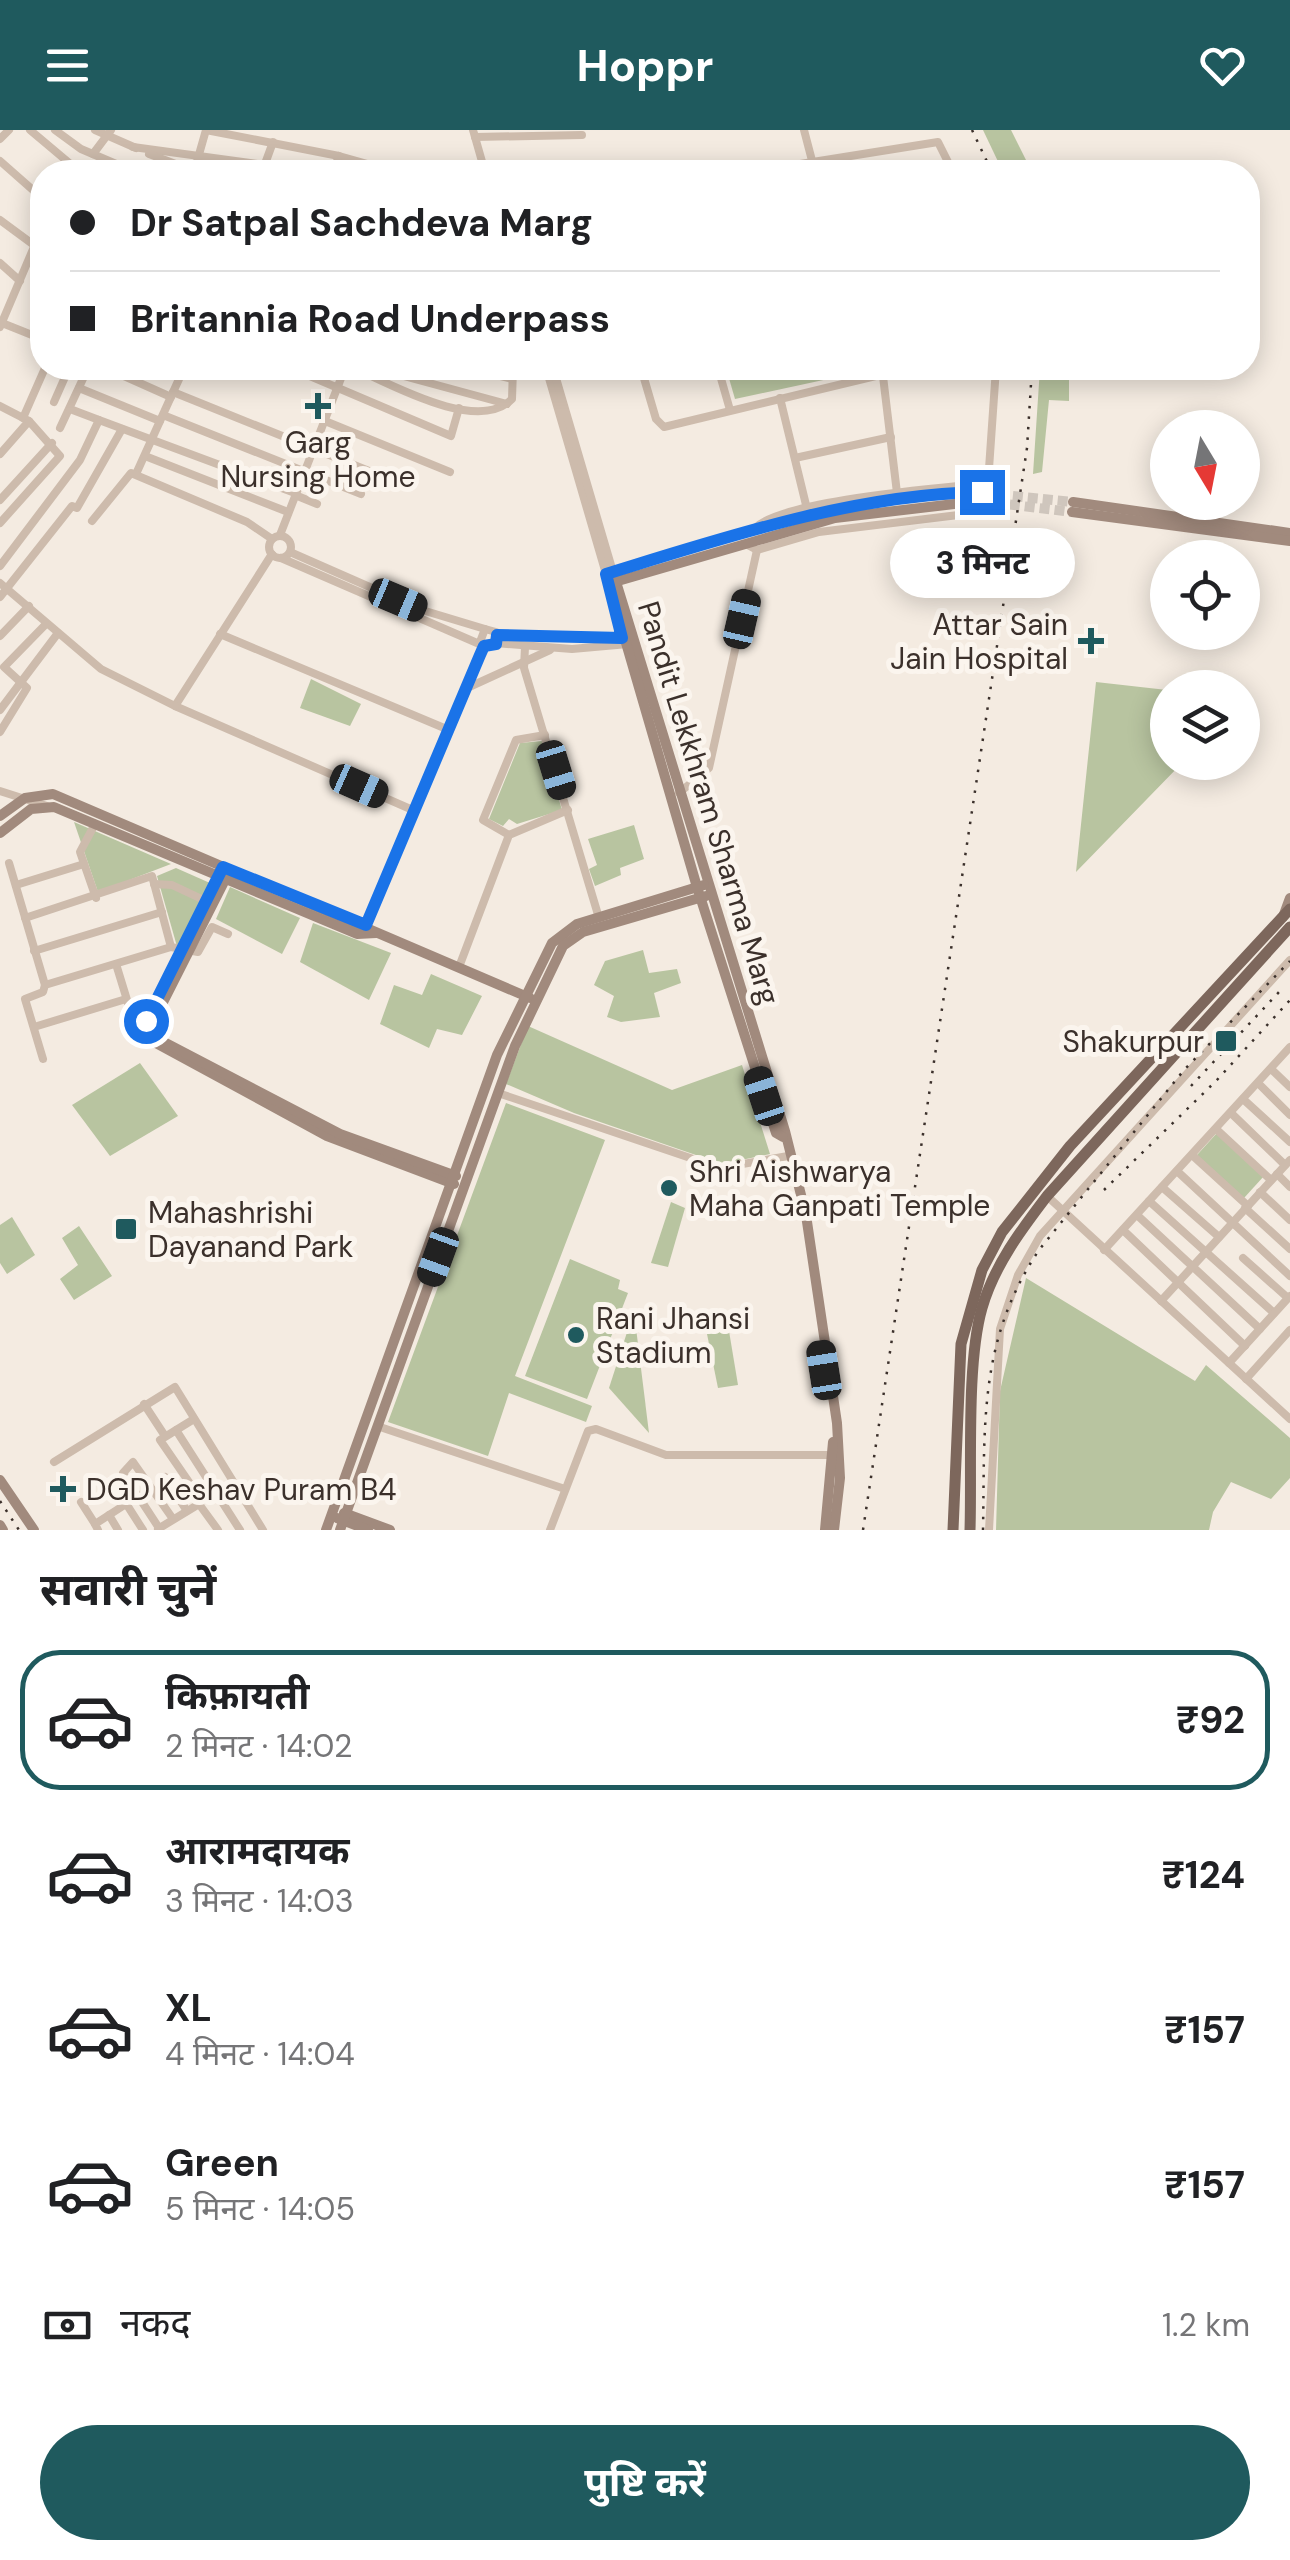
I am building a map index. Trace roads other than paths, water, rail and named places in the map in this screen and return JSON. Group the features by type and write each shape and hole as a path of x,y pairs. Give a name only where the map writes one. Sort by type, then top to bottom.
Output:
{"main road":[{"path":"611,578 833,511 948,493 983,492"},
{"path":"1073,507 1290,537"},
{"name":"Pandit Lekkhram Sharma Marg","path":"611,578 799,1197 837,1455 834,1530"},
{"name":"Pandit Lekkhram Sharma Marg","path":"627,641 680,793 704,891"},
{"path":"0,816 25,798 53,794 356,934 376,933"},
{"path":"0,833 25,812 48,806 366,925 376,933 531,998"},
{"path":"225,872 181,947 146,1021 144,1030 150,1043 327,1136 466,1183"},
{"path":"181,947 225,872"},
{"path":"343,1522 498,1094 531,998 533,980 558,935 599,918 704,891"},
{"path":"326,1530 497,1055 562,946 572,938 704,891"},
{"path":"970,1530 976,1342 982,1308 1015,1239 1047,1196 1287,918 1290,898"},
{"path":"953,1530 961,1344 982,1270 1002,1232 1070,1146 1287,918"},
{"path":"508,988 533,980"},
{"name":"Pandit Lekkhram Sharma Marg","path":"825,1530 837,1455"},
{"path":"0,1480 34,1530"},
{"path":"333,1512 343,1522 368,1530"},
{"path":"343,1522 390,1530"}],"street":[{"path":"0,139 9,130"},
{"path":"30,130 62,160"},
{"path":"55,130 107,160"},
{"path":"95,130 165,160"},
{"path":"200,160 206,130 353,160"},
{"path":"804,130 811,160"},
{"path":"93,154 108,133"},
{"path":"481,160 474,133 582,135"},
{"path":"267,160 274,142"},
{"path":"851,160 938,142 947,160"},
{"path":"133,147 217,160"},
{"path":"338,160 339,156"},
{"path":"0,161 30,187"},
{"path":"0,220 30,243"},
{"path":"0,263 20,281"},
{"path":"30,263 1,325 30,336"},
{"path":"0,296 10,306"},
{"path":"0,454 26,419 41,380"},
{"path":"54,402 64,380"},
{"path":"60,428 83,380"},
{"path":"138,380 374,473"},
{"path":"136,474 178,380"},
{"path":"319,380 451,436 459,408"},
{"path":"175,706 272,554 341,380"},
{"path":"381,380 430,402 492,410 512,398 512,380"},
{"path":"418,380 507,404"},
{"name":"Pandit Lekkhram Sharma Marg","path":"553,380 611,578"},
{"path":"645,380 659,425 849,380"},
{"path":"721,380 730,410"},
{"path":"884,380 897,493"},
{"path":"757,550 819,532 982,512 989,504 983,492 995,380"},
{"path":"79,388 361,494"},
{"path":"780,398 808,509"},
{"path":"70,408 317,504"},
{"path":"2,411 26,419 52,442 60,456 1,520 23,536"},
{"path":"0,566 80,460 99,420"},
{"path":"325,421 450,472"},
{"path":"0,597 4,586 72,506 77,508 122,429"},
{"path":"795,458 890,437"},
{"path":"0,500 52,442"},
{"path":"145,456 288,512"},
{"path":"92,521 126,474 136,474 290,540 290,552"},
{"path":"757,550 747,539 762,522 808,509 897,493 983,492"},
{"path":"680,793 708,768 757,550"},
{"path":"281,558 290,552"},
{"path":"290,552 422,610 484,629 496,639 525,647 627,641"},
{"path":"272,554 482,644 496,639 627,641"},
{"path":"4,586 101,670 415,810"},
{"path":"0,636 28,606"},
{"path":"0,732 27,691 2,668 46,624"},
{"path":"366,925 466,688 484,629"},
{"path":"0,710 58,633"},
{"path":"220,634 449,730"},
{"path":"525,647 524,664 599,918"},
{"path":"466,688 554,648"},
{"path":"509,835 483,820 516,740 545,734"},
{"path":"0,792 48,806"},
{"path":"459,967 509,835 568,810"},
{"path":"96,823 80,852 96,898"},
{"path":"9,862 44,985 43,992 25,999 43,1059"},
{"path":"16,885 84,864"},
{"path":"26,918 96,898 152,876 162,912 181,947"},
{"path":"154,884 172,885 206,901"},
{"path":"34,951 162,912"},
{"path":"44,985 181,947 198,952 212,926 228,934"},
{"path":"988,1530 994,1386 1006,1301 1040,1236 1290,960"},
{"path":"116,964 135,1026"},
{"path":"34,1027 126,999"},
{"path":"1104,1250 1288,1054"},
{"path":"1271,1069 1290,1087"},
{"path":"1258,1083 1290,1115"},
{"path":"498,1094 720,1168 788,1156"},
{"path":"1244,1099 1290,1142"},
{"path":"1160,1301 1288,1162 1231,1113"},
{"path":"1216,1129 1290,1187"},
{"path":"1192,1155 1290,1249"},
{"path":"1177,1171 1290,1276"},
{"path":"1162,1187 1219,1237"},
{"path":"1260,1192 1290,1220"},
{"path":"1047,1196 1290,1419"},
{"path":"1149,1201 1274,1313"},
{"path":"1137,1215 1260,1329"},
{"path":"1123,1230 1245,1346"},
{"path":"1230,1272 1256,1244"},
{"path":"1229,1363 1289,1297 1244,1258"},
{"path":"1246,1378 1290,1331"},
{"path":"54,1462 175,1388 263,1530"},
{"path":"144,1404 164,1436"},
{"path":"194,1418 164,1436 161,1442 218,1530"},
{"path":"377,1426 565,1489"},
{"path":"550,1530 584,1436 596,1429 666,1455 837,1455"},
{"path":"176,1430 240,1530"},
{"path":"173,1519 133,1462 123,1473 157,1529 187,1511 232,1479"},
{"path":"165,1477 187,1511"},
{"path":"111,1480 143,1530"},
{"path":"80,1502 97,1527 126,1504"},
{"path":"108,1515 118,1530"}],"tunnel":[{"path":"983,493 1073,502"},
{"path":"980,501 1072,512"}],"railway":[{"path":"972,130 986,160"},
{"path":"863,1530 1027,448 1031,380"},
{"path":"983,1530 989,1385 1005,1317 1019,1284 1039,1250 1184,1070 1290,961"},
{"path":"1191,1086 1280,991"},
{"path":"1104,1190 1216,1081 1290,1000"},
{"path":"0,1501 19,1530"}],"place":[{"name":"Garg Nursing Home","path":"318,406"},
{"name":"Attar Sain Jain Hospital","path":"1091,641"},
{"name":"Shakurpur","path":"1226,1041"},
{"name":"Shri Aishwarya Maha Ganpati Temple","path":"669,1188"},
{"name":"Mahashrishi Dayanand Park","path":"126,1229"},
{"name":"Rani Jhansi Stadium","path":"576,1335"},
{"name":"DGD Keshav Puram B4","path":"63,1489"}]}
